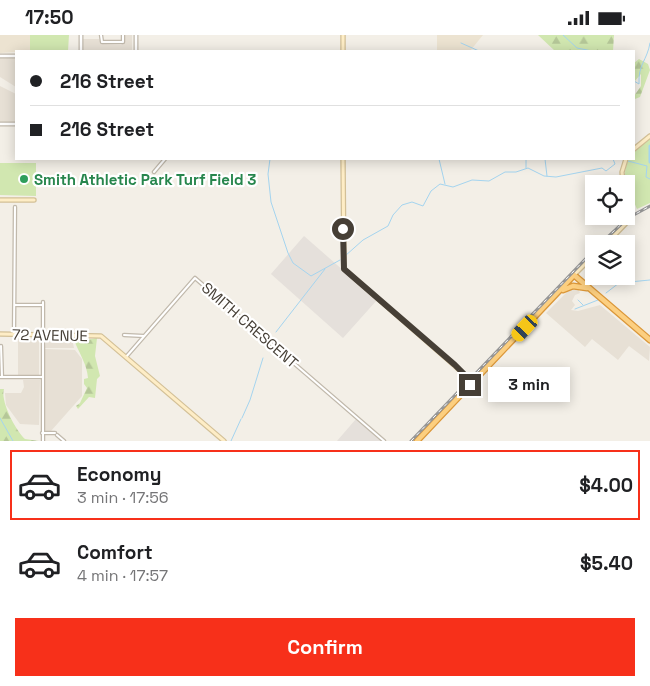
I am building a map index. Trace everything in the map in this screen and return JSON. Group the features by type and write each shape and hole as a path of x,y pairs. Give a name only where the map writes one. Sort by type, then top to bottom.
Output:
{"highway":[{"path":"417,441 574,275 650,340"},
{"path":"558,293 568,287 578,285 596,293"},
{"path":"471,384 505,349"},
{"path":"469,376 474,377 483,371"}],"main road":[{"path":"342,35 343,50"},
{"path":"635,148 650,136"},
{"path":"343,160 344,269 469,376 471,384"},
{"path":"622,175 626,160"},
{"path":"0,201 34,201"},
{"path":"615,235 624,225"},
{"path":"574,275 585,264"},
{"name":"72 AVENUE","path":"0,334 100,336 126,357"},
{"path":"126,357 224,441"},
{"path":"455,365 469,379 471,384"}],"street":[{"path":"81,35 82,50"},
{"path":"101,35 102,42 122,43 123,35"},
{"path":"136,35 136,50"},
{"path":"0,55 15,56"},
{"path":"0,124 15,124"},
{"path":"154,172 165,160"},
{"path":"14,334 15,207"},
{"name":"SMITH CRESCENT","path":"126,357 195,278 384,441"},
{"path":"15,305 43,304 43,441"},
{"path":"124,335 144,335"},
{"path":"1,346 1,377 42,377"},
{"path":"42,433 56,434 64,441"}],"shaded area":[{"path":"0,35 30,35 30,50 0,53"},
{"path":"125,35 132,35 132,50 83,50 83,39 99,39 102,44 121,45 125,42"},
{"path":"437,35 483,35 471,50 437,50"},
{"path":"0,57 15,58 15,86 0,77"},
{"path":"0,86 15,94 15,123 0,122"},
{"path":"304,236 377,300 343,338 271,274"},
{"path":"578,288 580,293 575,295 572,301 575,305 571,310 578,311 600,305 650,347 649,361 629,346 618,360 592,339 585,347 546,313 569,290"},
{"path":"18,338 39,338 39,375 18,375"},
{"path":"46,339 72,339 74,348 45,348"},
{"path":"45,349 75,350 82,359 82,396 51,431 45,431"},
{"path":"23,380 40,380 39,425 20,424 6,405 5,393 21,393 24,387"},
{"path":"356,419 381,441 337,441"}],"green space":[{"path":"30,35 69,35 68,50 30,50"},
{"path":"538,35 614,35 613,50 554,50"},
{"path":"639,59 648,64 650,70 640,97 635,99 635,95 641,86 641,74 635,81 635,62"},
{"path":"650,138 650,203 637,209 635,204 635,175 625,175 629,160 635,160 635,151"},
{"path":"0,163 36,163 36,196 0,195"},
{"path":"85,338 87,340 97,338 95,356 100,376 97,379 95,398 89,397 78,409 76,406 80,403 87,388 84,384 84,379 88,378 74,340"},
{"path":"0,389 4,389 4,401 13,423 21,435 25,439 39,441 0,441"}],"waterway":[{"path":"563,35 577,48 587,50"},
{"path":"461,43 477,50"},
{"path":"635,82 639,84 641,67 650,43"},
{"path":"650,146 650,162"},
{"path":"270,160 268,174 271,202 293,263 311,276 340,260"},
{"path":"439,160 445,184"},
{"path":"526,160 526,168"},
{"path":"545,160 547,176"},
{"path":"345,256 363,240 388,226 393,215 402,205 412,202 423,206 431,191 440,184 453,187 472,180 489,181 505,172 516,172 528,168 544,176 556,177 602,168 606,171 615,164 613,160"},
{"path":"628,161 647,166 646,177 650,179"},
{"path":"276,332 325,269"},
{"path":"606,293 619,283 650,280"},
{"path":"578,300 583,305"},
{"path":"575,309 598,300"},
{"path":"242,418 250,400 263,358"},
{"path":"0,418 13,441"},
{"path":"231,441 241,419"}],"railway":[{"path":"610,235 628,218 650,206"},
{"path":"411,441 585,259"}],"place":[{"name":"Smith Athletic Park Turf Field 3","path":"24,179"}],"route":[{"path":"343,229 342,263 344,269 455,365 469,379 470,385"}]}
